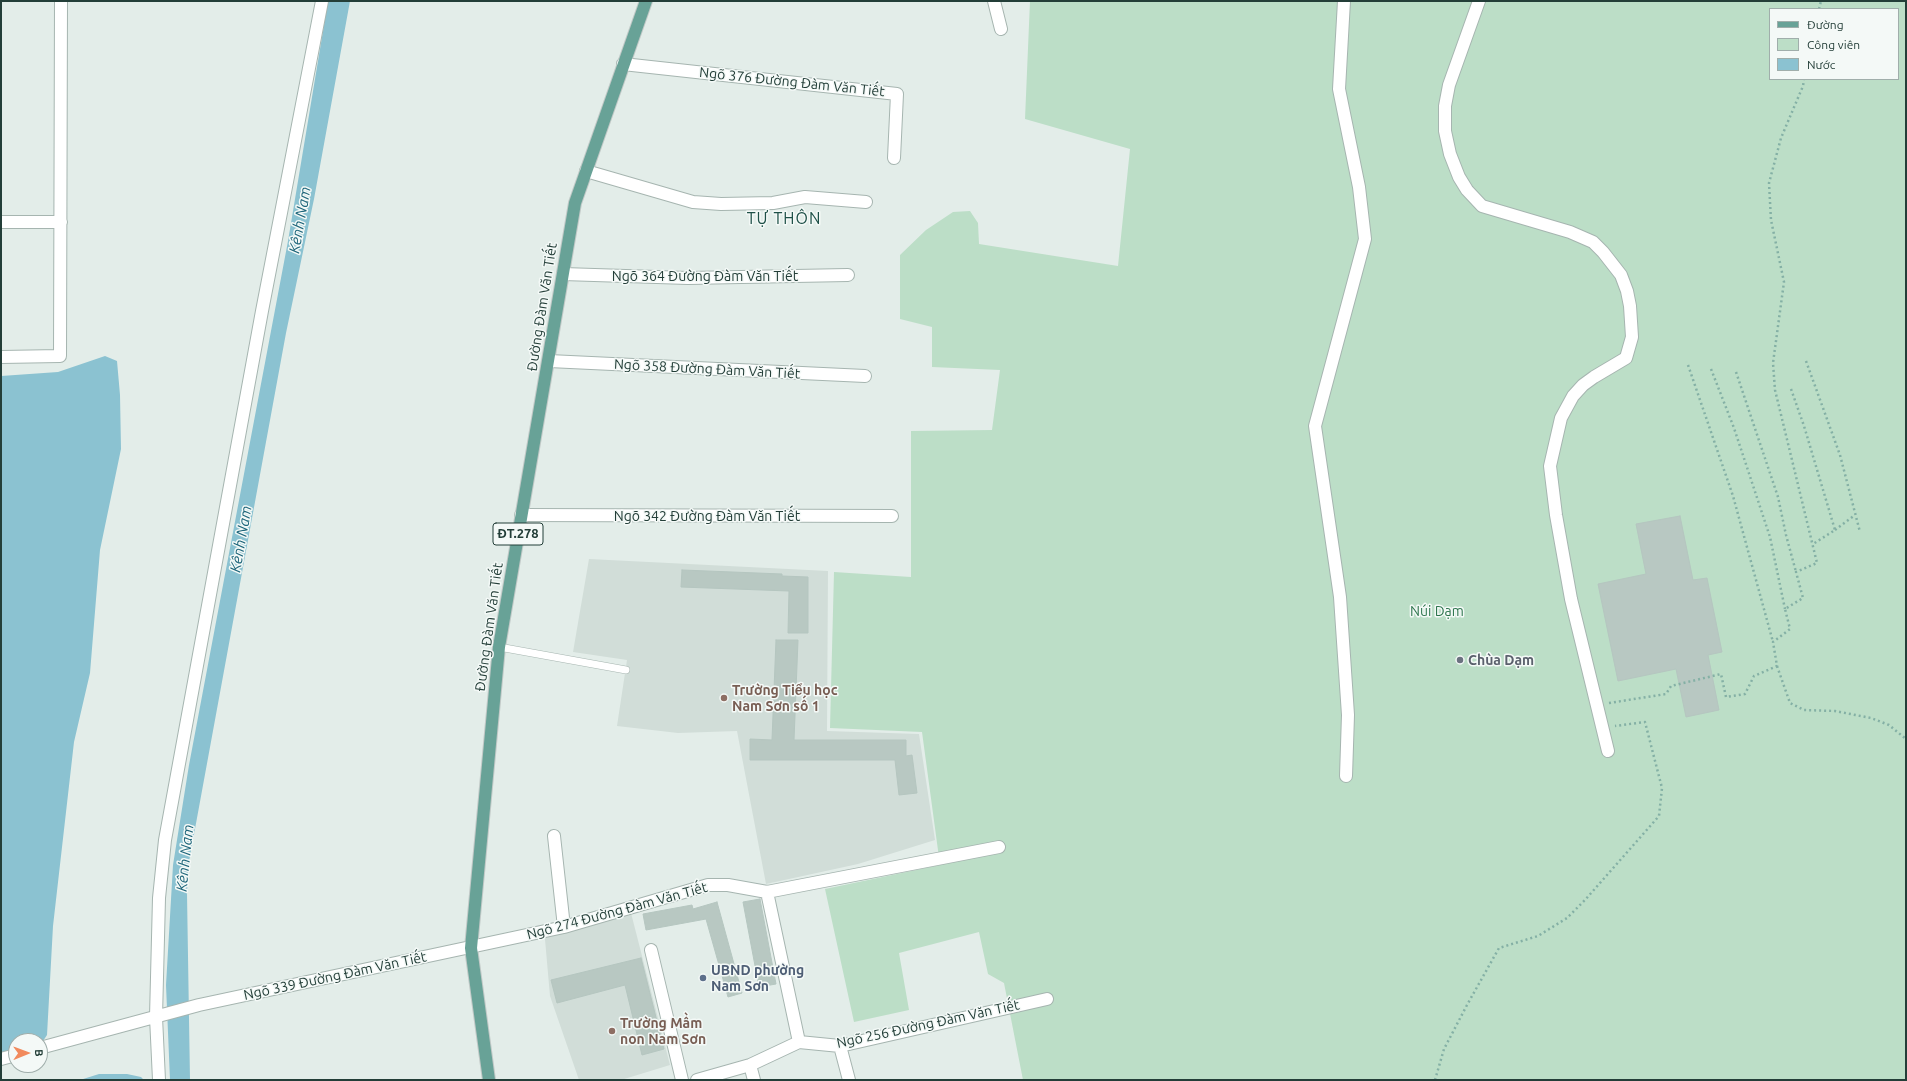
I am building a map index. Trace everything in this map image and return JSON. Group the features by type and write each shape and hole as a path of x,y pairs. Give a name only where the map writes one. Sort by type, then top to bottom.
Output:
{"main road":[{"name":"Đường Đàm Văn Tiết","path":"489,1080 471,948 499,647 575,203 646,1"}],"street":[{"path":"1,357 60,356 61,1"},
{"path":"159,1080 156,1017 159,898 165,840 262,311 309,75 322,1"},
{"path":"994,1 1000,29"},
{"path":"1344,1 1339,89 1359,187 1366,240 1315,426 1340,597 1348,714 1346,776"},
{"path":"1479,1 1449,85 1445,106 1445,131 1450,154 1459,178 1473,198 1482,206 1570,232 1592,242 1603,252 1621,275 1627,291 1630,306 1632,337 1626,358 1583,385 1573,396 1561,418 1550,466 1556,515 1571,599 1608,751"},
{"name":"Ngõ 376 Đường Đàm Văn Tiết","path":"623,64 897,94 894,158"},
{"path":"586,171 693,202 721,204 773,203 805,197 866,202"},
{"path":"1,222 61,222"},
{"name":"Ngõ 364 Đường Đàm Văn Tiết","path":"563,274 688,278 848,274"},
{"name":"Ngõ 358 Đường Đàm Văn Tiết","path":"549,361 865,376"},
{"name":"Ngõ 342 Đường Đàm Văn Tiết","path":"521,515 892,516"},
{"path":"554,836 564,927"},
{"name":"Ngõ 274 Đường Đàm Văn Tiết","path":"471,948 564,927 708,885 728,885 767,892 999,847"},
{"path":"697,1080 750,1065 799,1042 767,892"},
{"name":"Ngõ 339 Đường Đàm Văn Tiết","path":"48,1046 199,1005 471,948"},
{"path":"650,950 682,1080"},
{"name":"Ngõ 256 Đường Đàm Văn Tiết","path":"799,1042 840,1046 1047,999"},
{"path":"840,1046 849,1080"},
{"path":"750,1065 754,1080"}],"lane":[{"path":"499,647 626,670"}],"path":[{"path":"1796,572 1817,562 1775,390 1773,363 1784,282 1770,220 1769,183 1781,138 1803,86 1804,80"},
{"path":"1806,360 1840,455 1860,532"},
{"path":"1688,365 1733,496 1773,642 1777,666 1790,702 1804,710 1835,711 1871,718 1888,725 1906,739"},
{"path":"1711,369 1734,428 1770,537 1790,629 1773,642"},
{"path":"1736,372 1778,497 1786,535 1803,598 1785,609"},
{"path":"1790,389 1804,426 1835,530"},
{"path":"1813,544 1856,515"},
{"path":"1597,704 1666,694 1671,686 1721,674 1726,697 1745,694 1754,676 1777,666"},
{"path":"1435,1080 1444,1049 1499,948 1538,936 1567,918 1585,900 1659,816 1662,788 1645,722 1602,727"}],"shaded area":[{"name":"Trường Tiểu học Nam Sơn số 1","path":"589,559 828,571 827,731 919,734 935,840 858,864 766,884 737,731 678,733 617,726 627,660 573,652"},
{"name":"Trường Mầm non Nam Sơn","path":"631,913 670,1065 621,1080 579,1080 550,996 544,928"}],"green space":[{"name":"Núi Dạm","path":"1030,1 1906,1 1906,1080 1023,1080 1004,983 988,974 979,932 899,953 909,1010 854,1022 825,889 940,865 922,732 830,728 834,572 911,577 911,431 992,430 1000,370 932,367 932,327 900,319 900,255 926,230 953,212 970,211 978,223 979,244 1118,266 1130,149 1025,119"}],"water":[{"name":"Kênh Nam","path":"328,1 350,1 314,199 286,333 188,867 187,894 190,1080 170,1080 166,985 173,865 189,765 288,241"},
{"path":"105,356 117,361 120,395 121,449 100,550 90,673 74,742 53,926 47,1033 8,1033 8,1051 1,1053 1,376 58,372"},
{"path":"99,1074 127,1074 141,1077 144,1080 80,1080"}],"building":[{"path":"1680,516 1693,580 1707,578 1722,652 1708,655 1719,710 1686,717 1676,669 1618,681 1598,584 1646,574 1636,524"},
{"path":"682,570 782,574 782,576 808,577 808,633 788,633 789,591 681,587"},
{"path":"776,640 798,640 794,740 906,740 906,756 912,755 917,793 899,795 895,760 750,760 750,739 772,740"},
{"path":"760,899 776,984 759,987 743,902"},
{"path":"717,902 742,993 728,997 706,919 646,930 643,914 692,905 693,909"},
{"path":"641,958 664,1049 642,1055 625,985 557,1003 551,980"}],"place":[{"name":"Chùa Dạm","path":"1460,660"},
{"name":"Trường Tiểu học Nam Sơn số 1","path":"724,698"},
{"name":"UBND phường Nam Sơn","path":"703,978"},
{"name":"Trường Mầm non Nam Sơn","path":"612,1031"}],"district":[{"name":"TỰ THÔN","path":"784,219"}]}
